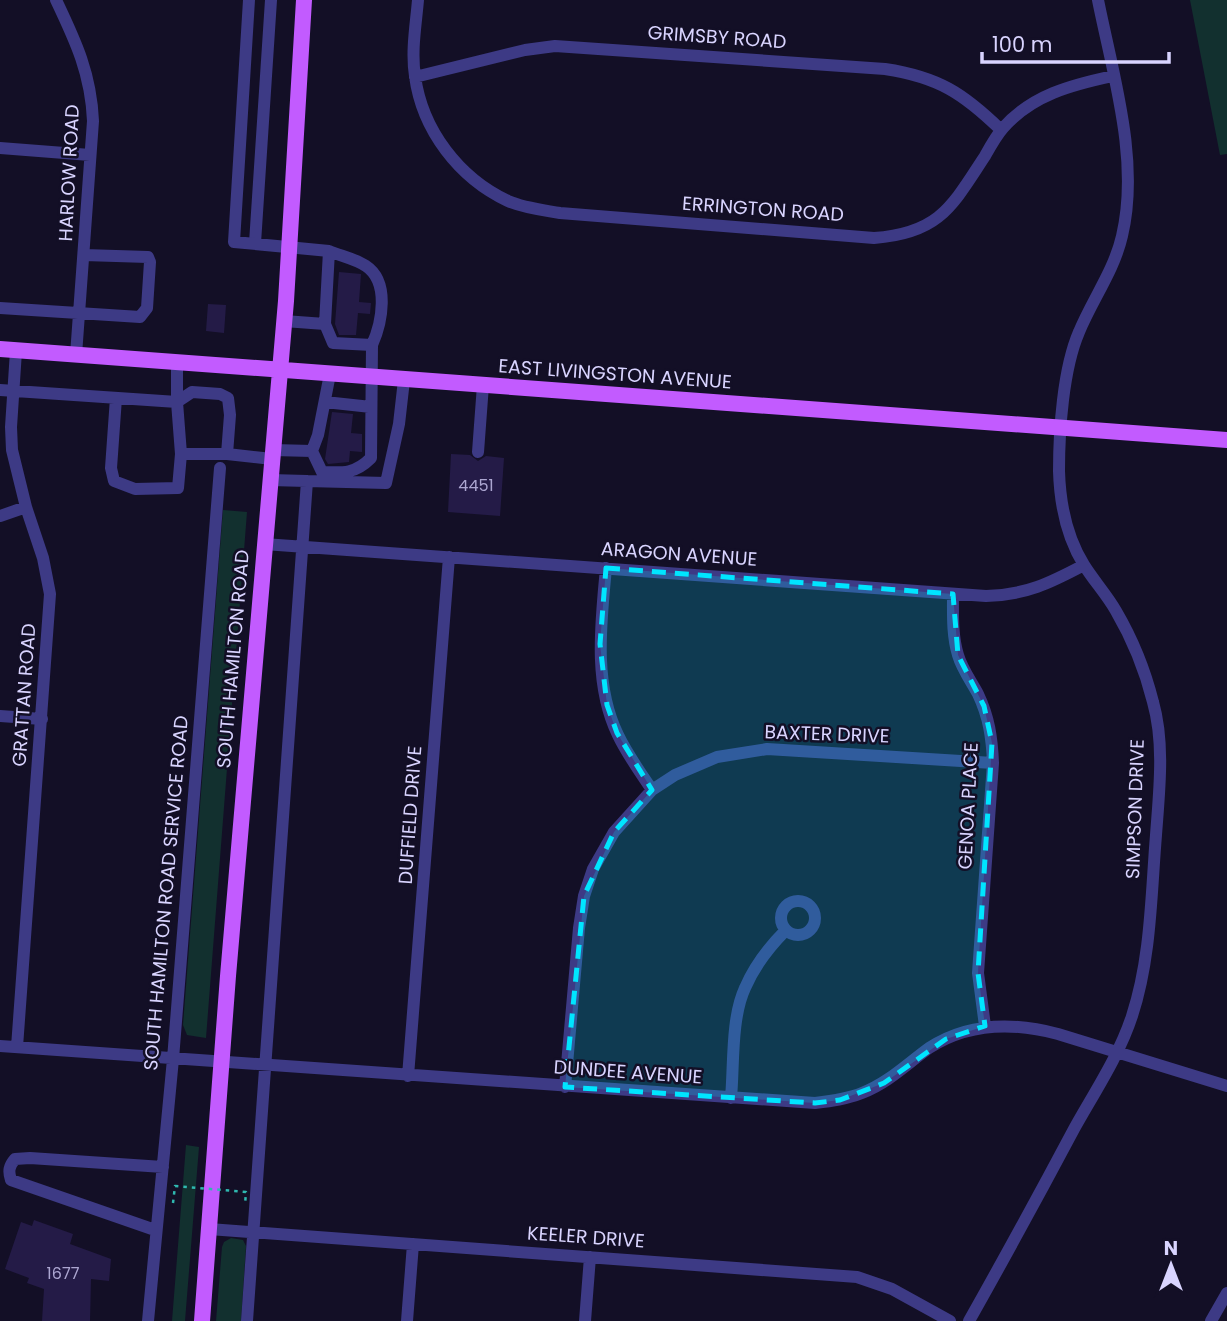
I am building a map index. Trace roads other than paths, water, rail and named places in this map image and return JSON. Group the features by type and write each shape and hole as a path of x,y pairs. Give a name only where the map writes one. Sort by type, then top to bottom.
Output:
{"main road":[{"name":"SOUTH HAMILTON ROAD","path":"202,1321 284,321 303,0"},
{"name":"EAST LIVINGSTON AVENUE","path":"8,350 1227,440"}],"street":[{"name":"HARLOW ROAD","path":"56,0 80,52 90,82 93,121 76,355"},
{"path":"249,0 234,242 329,251 367,266 377,277 383,309 380,327 372,345 371,458 361,468 349,474 321,472 312,451 330,374"},
{"path":"255,243 271,0"},
{"name":"ERRINGTON ROAD","path":"418,0 415,77 433,130 447,153 466,175 487,190 510,202 560,213 874,238 897,236 918,230 953,205 1001,130 1020,112 1041,97 1063,88 1113,76"},
{"name":"SIMPSON DRIVE","path":"969,1321 1116,1052 1132,1017 1148,948 1158,803 1159,755 1155,709 1134,644 1115,609 1074,547 1061,509 1059,468 1066,375 1072,349 1089,309 1112,267 1122,238 1127,208 1127,148 1098,0"},
{"name":"GRIMSBY ROAD","path":"415,77 525,50 555,46 886,69 929,78 955,90 1001,130"},
{"path":"0,149 90,155"},
{"path":"329,251 325,324 333,343 372,345"},
{"path":"0,308 140,317 146,308 150,262 148,257 84,255"},
{"path":"284,321 325,324"},
{"name":"GRATTAN ROAD","path":"8,350 6,391 12,450 26,507 43,558 50,594 17,1047"},
{"path":"116,398 111,468 114,481 135,489 178,488 181,454 177,363"},
{"path":"270,480 386,483 399,424 404,380"},
{"path":"478,452 483,385"},
{"path":"6,391 177,402 192,393 220,394 228,398 230,415 227,454"},
{"path":"325,402 371,407"},
{"path":"181,454 312,451"},
{"name":"SOUTH HAMILTON ROAD SERVICE ROAD","path":"148,1321 173,1059 220,468"},
{"path":"247,1321 307,481"},
{"path":"0,516 26,507"},
{"name":"ARAGON AVENUE","path":"264,544 986,596 1028,592 1084,565"},
{"name":"DUFFIELD DRIVE","path":"408,1076 449,557"},
{"path":"606,568 600,644 607,705 617,733 653,790"},
{"name":"GENOA PLACE","path":"954,594 954,635 958,655 984,706 990,725 993,763 978,973 985,1026"},
{"path":"0,716 41,719"},
{"name":"BAXTER DRIVE","path":"565,1087 584,896 593,869 614,832 653,790 675,775 718,757 767,749 993,763"},
{"path":"731,1098 738,1012 744,989 772,944 786,930"},
{"name":"DUNDEE AVENUE","path":"0,1046 815,1103 862,1093 884,1083 946,1039 985,1026 1003,1024 1039,1029 1227,1086"},
{"path":"155,1230 11,1180 10,1165 15,1159 30,1158 163,1167"},
{"name":"KEELER DRIVE","path":"209,1229 857,1277 892,1289 950,1321"},
{"path":"407,1321 413,1244"},
{"path":"585,1321 590,1257"},
{"path":"1211,1321 1227,1293"}]}
